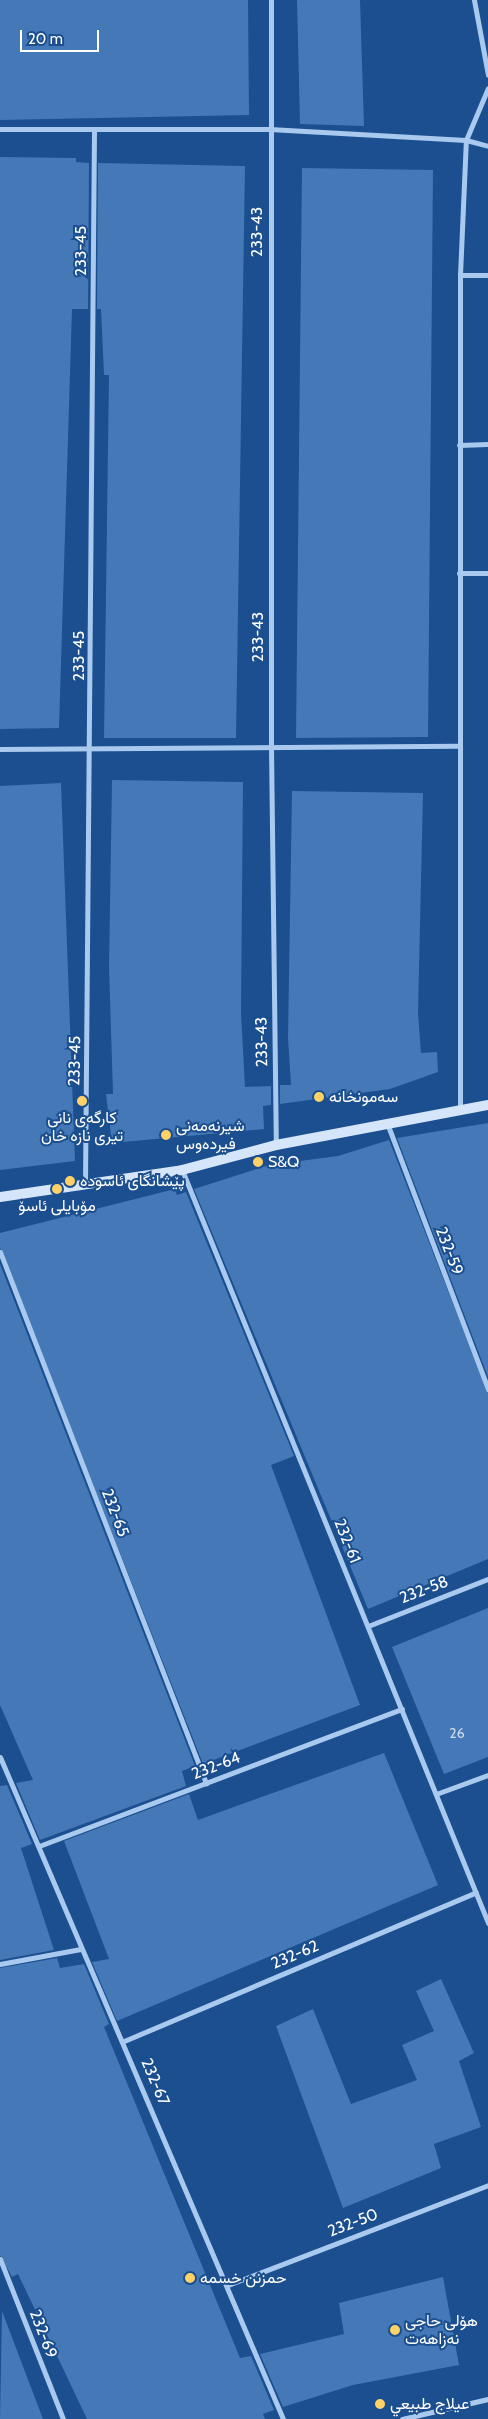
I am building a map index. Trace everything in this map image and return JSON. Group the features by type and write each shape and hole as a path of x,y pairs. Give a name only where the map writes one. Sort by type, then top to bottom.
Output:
{"main road":[{"path":"0,1197 182,1170 276,1145 387,1122 488,1105"}],"street":[{"name":"233-43","path":"271,0 269,129 271,748 276,1145"},
{"path":"474,0 488,75"},
{"path":"460,1110 457,746 460,275 466,140 488,88"},
{"path":"0,129 269,129 466,140 488,146"},
{"name":"233-45","path":"86,1183 91,749 94,129"},
{"path":"460,275 488,275"},
{"path":"459,445 488,444"},
{"path":"459,573 488,573"},
{"path":"0,749 457,746"},
{"name":"232-59","path":"387,1122 488,1389"},
{"name":"232-61","path":"182,1170 488,1922"},
{"name":"232-65","path":"0,1252 206,1783"},
{"name":"232-58","path":"368,1626 488,1579"},
{"name":"232-64","path":"39,1846 402,1709"},
{"name":"232-67","path":"1,1760 228,2284 283,2419"},
{"path":"436,1794 488,1775"},
{"name":"232-62","path":"124,2041 476,1892"},
{"path":"0,1964 81,1948"},
{"name":"232-50","path":"228,2284 488,2185"},
{"name":"232-69","path":"0,2259 63,2419"},
{"path":"402,2419 488,2399"}],"building":[{"path":"0,0 248,0 249,115 0,120"},
{"path":"297,0 360,0 364,126 300,124"},
{"path":"0,157 76,158 76,162 89,163 88,309 72,309 59,728 0,729"},
{"path":"98,163 245,166 236,738 104,738 109,375 104,375 101,309 97,309"},
{"path":"302,168 433,170 428,737 296,738"},
{"path":"112,780 243,782 241,1013 245,1087 271,1086 271,1105 263,1106 264,1129 112,1143 106,1094 113,1094 109,967"},
{"path":"61,783 75,1161 0,1170 0,786"},
{"path":"292,791 423,793 418,1013 421,1053 437,1052 438,1072 390,1089 280,1104 280,1085 291,1085 288,1038"},
{"path":"488,1123 488,1377 397,1138"},
{"path":"389,1140 488,1393 488,1559 368,1609 194,1189 269,1165 338,1156"},
{"path":"175,1189 177,1195 186,1192 294,1456 271,1465 360,1705 203,1764 0,1248 0,1233"},
{"path":"0,1264 195,1766 182,1771 186,1786 40,1840 16,1783 33,1780 0,1705"},
{"path":"488,1608 488,1757 444,1774 392,1647"},
{"path":"384,1753 438,1885 117,2021 92,1962 109,1959 64,1841 189,1794 198,1820"},
{"path":"7,1785 32,1844 21,1848 54,1950 0,1960 0,1786"},
{"path":"57,1958 60,1968 84,1964 109,2024 104,2027 240,2358 251,2356 274,2410 263,2414 265,2419 87,2419 18,2274 12,2277 0,2255 0,1968"},
{"path":"441,1979 474,2053 459,2061 481,2127 434,2144 441,2168 343,2208 276,2026 313,2009 351,2104 417,2080 402,2045 434,2031 416,1991"},
{"path":"443,2277 459,2365 353,2385 283,2407 260,2354 344,2334 339,2303"},
{"path":"2,2311 43,2419 0,2419"}],"place":[{"name":"سەمونخانە","path":"319,1097"},
{"name":"کارگەی نانی تیری نازە خان","path":"82,1101"},
{"name":"شیرنەمەنی فیردەوس","path":"166,1135"},
{"name":"S&Q","path":"258,1162"},
{"name":"پێشانگای ئاسودە","path":"70,1181"},
{"name":"مۆبایلی ئاسۆ","path":"57,1189"},
{"name":"حمزنن خسمه","path":"190,2278"},
{"name":"هۆلی حاجی نەزاهەت","path":"395,2330"},
{"name":"عیلاج طبيعي","path":"380,2404"}]}
